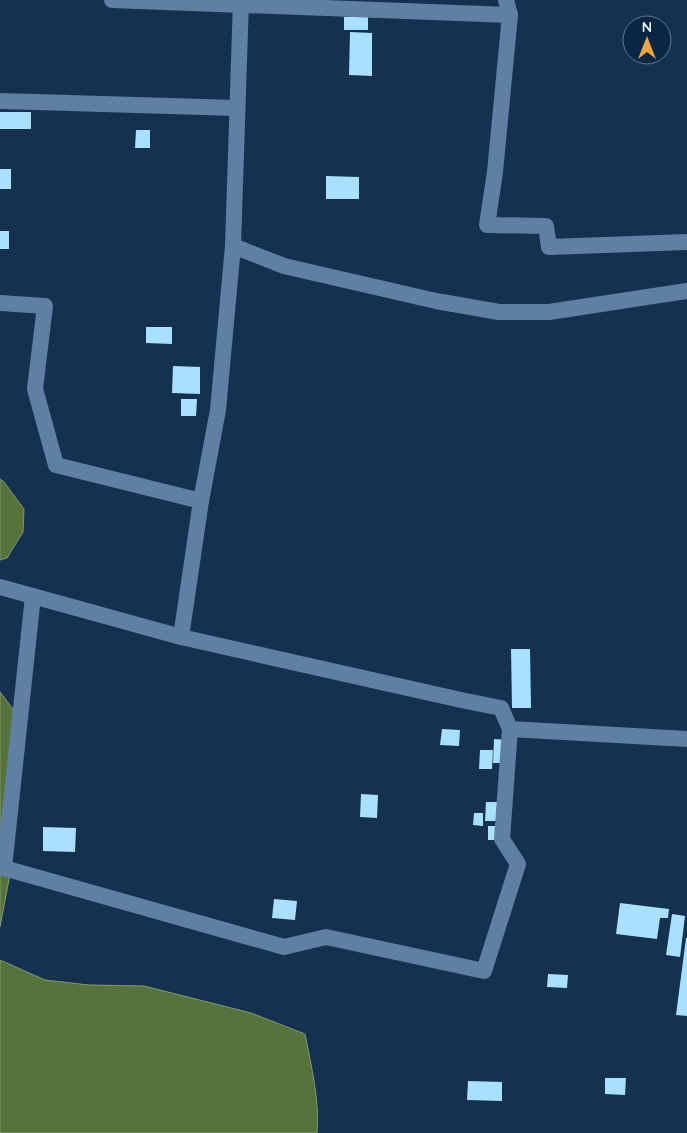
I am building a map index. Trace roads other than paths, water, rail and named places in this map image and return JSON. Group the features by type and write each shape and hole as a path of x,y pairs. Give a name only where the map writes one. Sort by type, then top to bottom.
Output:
{"street":[{"path":"112,0 508,7 495,172 487,225 546,226 549,247 687,242"},
{"path":"181,637 201,500 218,410 233,246 241,2"},
{"path":"0,101 237,108"},
{"path":"233,246 284,266 436,301 499,312 548,312 687,291"},
{"path":"0,303 45,306 35,389 56,465 201,500"},
{"path":"0,587 33,596 181,637 501,708 510,729 502,839 518,864 484,971 326,937 284,947 4,868 33,596"},
{"path":"510,729 687,739"}]}
